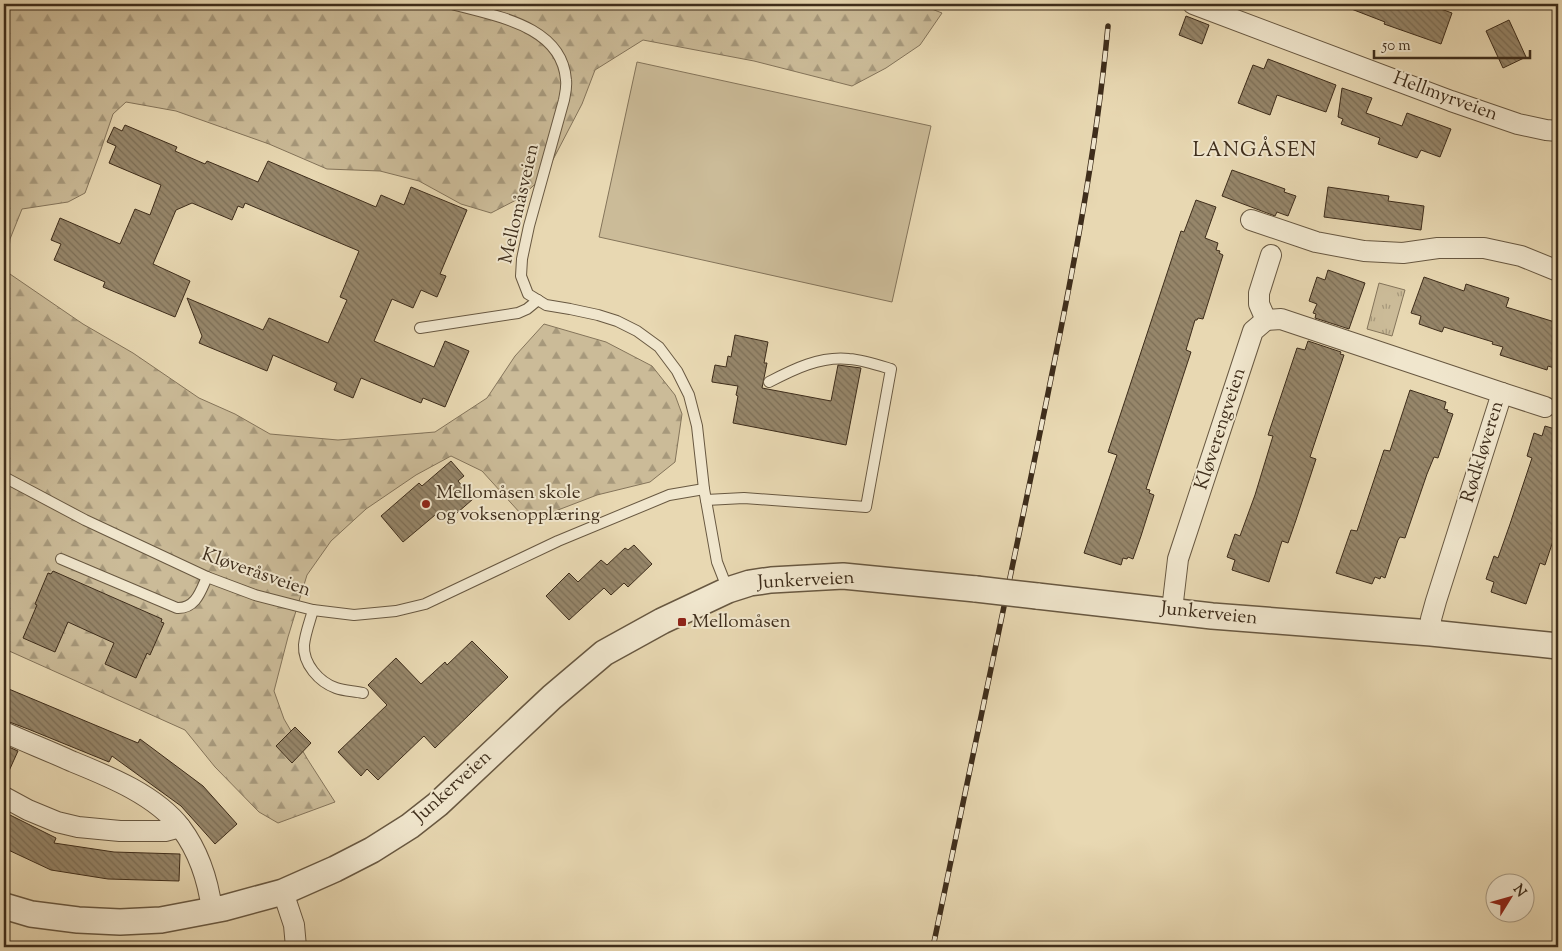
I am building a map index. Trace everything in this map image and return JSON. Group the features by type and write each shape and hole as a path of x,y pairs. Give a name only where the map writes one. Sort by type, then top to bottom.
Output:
{"street":[{"name":"Hellmyrveien","path":"1194,4 1451,101 1518,124 1558,131"},
{"path":"1251,220 1316,242 1364,251 1403,253 1438,248 1484,248 1521,256 1558,271"},
{"path":"1266,320 1259,304 1258,293 1271,255"},
{"name":"Rødkløveren","path":"1266,320 1281,319 1502,393 1436,601 1430,633"},
{"name":"Kløverengveien","path":"1172,610 1178,559 1253,332 1266,320"},
{"path":"1502,393 1545,406"},
{"name":"Junkerveien","path":"4,906 31,914 78,920 120,922 161,920 212,910 283,892 372,850 410,826 438,804 552,697 604,653 662,621 728,590 771,580 843,576 1222,616 1430,633 1558,646"},
{"path":"4,732 117,781 140,793 160,807 180,827 194,847 203,868 212,910"},
{"path":"4,797 42,816 78,827 120,831 165,831 180,827"},
{"path":"283,892 294,926 296,947"}],"lane":[{"name":"Mellomåsveien","path":"452,4 518,23 538,33 554,48 564,66 567,82 564,100 536,198 522,259 521,276 528,294 538,300"},
{"path":"420,328 518,313 527,309 538,300 546,305 618,321 638,331 659,347 677,371 689,395 697,426 705,494 717,562 728,590"},
{"name":"Kløveråsveien","path":"4,477 85,520 207,577 256,595 313,610 354,615 396,611 425,604 558,542 669,495 705,494 866,507 891,369 851,359 830,358 788,372 769,382"},
{"path":"61,559 178,608 184,608 193,603 198,597 207,577"},
{"path":"313,610 304,645 305,656 311,668 322,680 336,688 363,693"}],"green space":[{"path":"4,4 919,4 942,13 920,45 886,68 852,86 754,61 643,40 595,70 582,104 545,175 520,198 491,213 461,204 419,181 380,171 327,169 269,144 176,111 126,102 113,114 85,193 68,202 22,209 10,239 7,272 83,324 133,353 199,398 235,414 270,434 338,440 435,432 487,398 515,356 544,324 606,342 652,366 675,395 682,414 675,462 650,482 597,495 533,518 521,514 482,471 451,456 416,475 366,509 331,541 307,575 274,691 284,719 335,802 278,823 259,812 215,767 185,730 7,650 4,651"},
{"path":"637,62 931,126 892,302 599,237"},
{"path":"1379,283 1405,290 1392,336 1367,329"}],"building":[{"path":"1341,4 1427,4 1452,13 1441,44 1384,24 1385,22"},
{"path":"1186,16 1209,25 1202,44 1179,35"},
{"path":"1509,20 1526,57 1503,68 1486,31"},
{"path":"1268,59 1336,85 1326,112 1277,95 1270,115 1238,103 1253,65 1264,69"},
{"path":"1342,88 1372,98 1366,113 1402,126 1407,113 1451,129 1440,157 1421,150 1417,158 1378,144 1380,138 1341,124 1343,119 1338,117"},
{"path":"125,125 177,147 175,151 205,164 207,161 258,182 268,161 376,207 381,195 404,205 411,187 467,210 440,274 446,276 437,297 421,290 413,308 392,299 374,341 434,367 445,341 469,351 445,407 423,398 421,403 361,378 353,398 334,390 337,383 273,355 267,371 199,343 202,336 187,298 263,330 269,318 328,343 347,300 340,297 359,251 245,203 243,208 238,206 232,220 192,203 176,210 153,264 190,281 175,317 103,287 105,282 54,260 61,244 51,240 60,218 120,244 135,209 150,215 161,185 109,163 116,146 107,142 114,127 122,131"},
{"path":"1232,170 1285,189 1284,192 1296,196 1288,216 1277,212 1275,216 1222,196"},
{"path":"1328,187 1389,196 1388,201 1424,206 1421,230 1324,217"},
{"path":"1196,200 1216,207 1205,238 1218,243 1216,250 1220,251 1219,253 1223,255 1203,319 1198,318 1195,320 1186,350 1191,352 1146,489 1150,490 1149,493 1154,495 1141,536 1133,559 1123,558 1121,565 1084,553 1117,455 1108,452 1181,231 1184,232"},
{"path":"1328,270 1365,283 1349,329 1315,318 1316,314 1313,313 1317,304 1309,301 1317,277 1325,280"},
{"path":"1424,277 1464,291 1466,284 1509,298 1506,307 1558,323 1558,355 1554,368 1548,366 1547,370 1500,355 1503,347 1492,344 1493,342 1444,327 1442,332 1419,324 1421,316 1411,313"},
{"path":"735,335 768,342 764,363 767,363 762,388 831,401 838,365 861,368 846,445 733,423 738,386 712,382 712,380 715,365 726,367 728,356 731,357"},
{"path":"1308,341 1341,352 1340,354 1344,355 1310,457 1316,459 1296,520 1288,543 1282,541 1269,582 1232,570 1235,560 1227,557 1235,534 1240,536 1255,495 1273,436 1268,435 1297,348 1305,350"},
{"path":"1410,390 1446,402 1444,409 1453,414 1438,458 1434,457 1427,474 1405,538 1400,537 1398,540 1385,578 1381,576 1380,579 1375,577 1372,584 1336,573 1351,530 1357,531 1384,450 1390,451"},
{"path":"1545,426 1558,430 1558,526 1545,565 1540,563 1526,604 1491,592 1494,582 1486,579 1494,556 1498,558 1532,458 1527,456 1534,433 1542,436"},
{"path":"451,461 464,476 458,481 473,499 449,520 441,510 403,542 381,516 419,483 422,486"},
{"path":"634,545 652,564 628,587 624,583 611,595 604,588 569,620 546,596 569,573 578,582 601,560 607,565 625,548 628,550"},
{"path":"53,571 162,619 161,622 164,623 150,655 147,653 136,678 105,664 114,643 68,622 55,652 23,638 48,573 51,574"},
{"path":"472,641 508,677 435,748 424,736 378,780 367,769 361,776 338,752 387,705 368,685 396,658 421,684 445,662 447,665"},
{"path":"4,687 138,743 140,739 203,786 237,824 215,844 181,806 112,756 109,762 4,720"},
{"path":"295,727 311,743 292,763 276,746"},
{"path":"4,745 18,751 4,782"},
{"path":"4,812 56,838 54,843 114,852 180,854 179,881 108,879 51,870 4,848"}],"railway":[{"path":"933,947 1066,306 1086,194 1108,26"}],"place":[{"name":"Mellomåsen skole og voksenopplæring","path":"426,504"},
{"name":"Mellomåsen","path":"682,622"}],"district":[{"name":"LANGÅSEN","path":"1255,151"}]}
